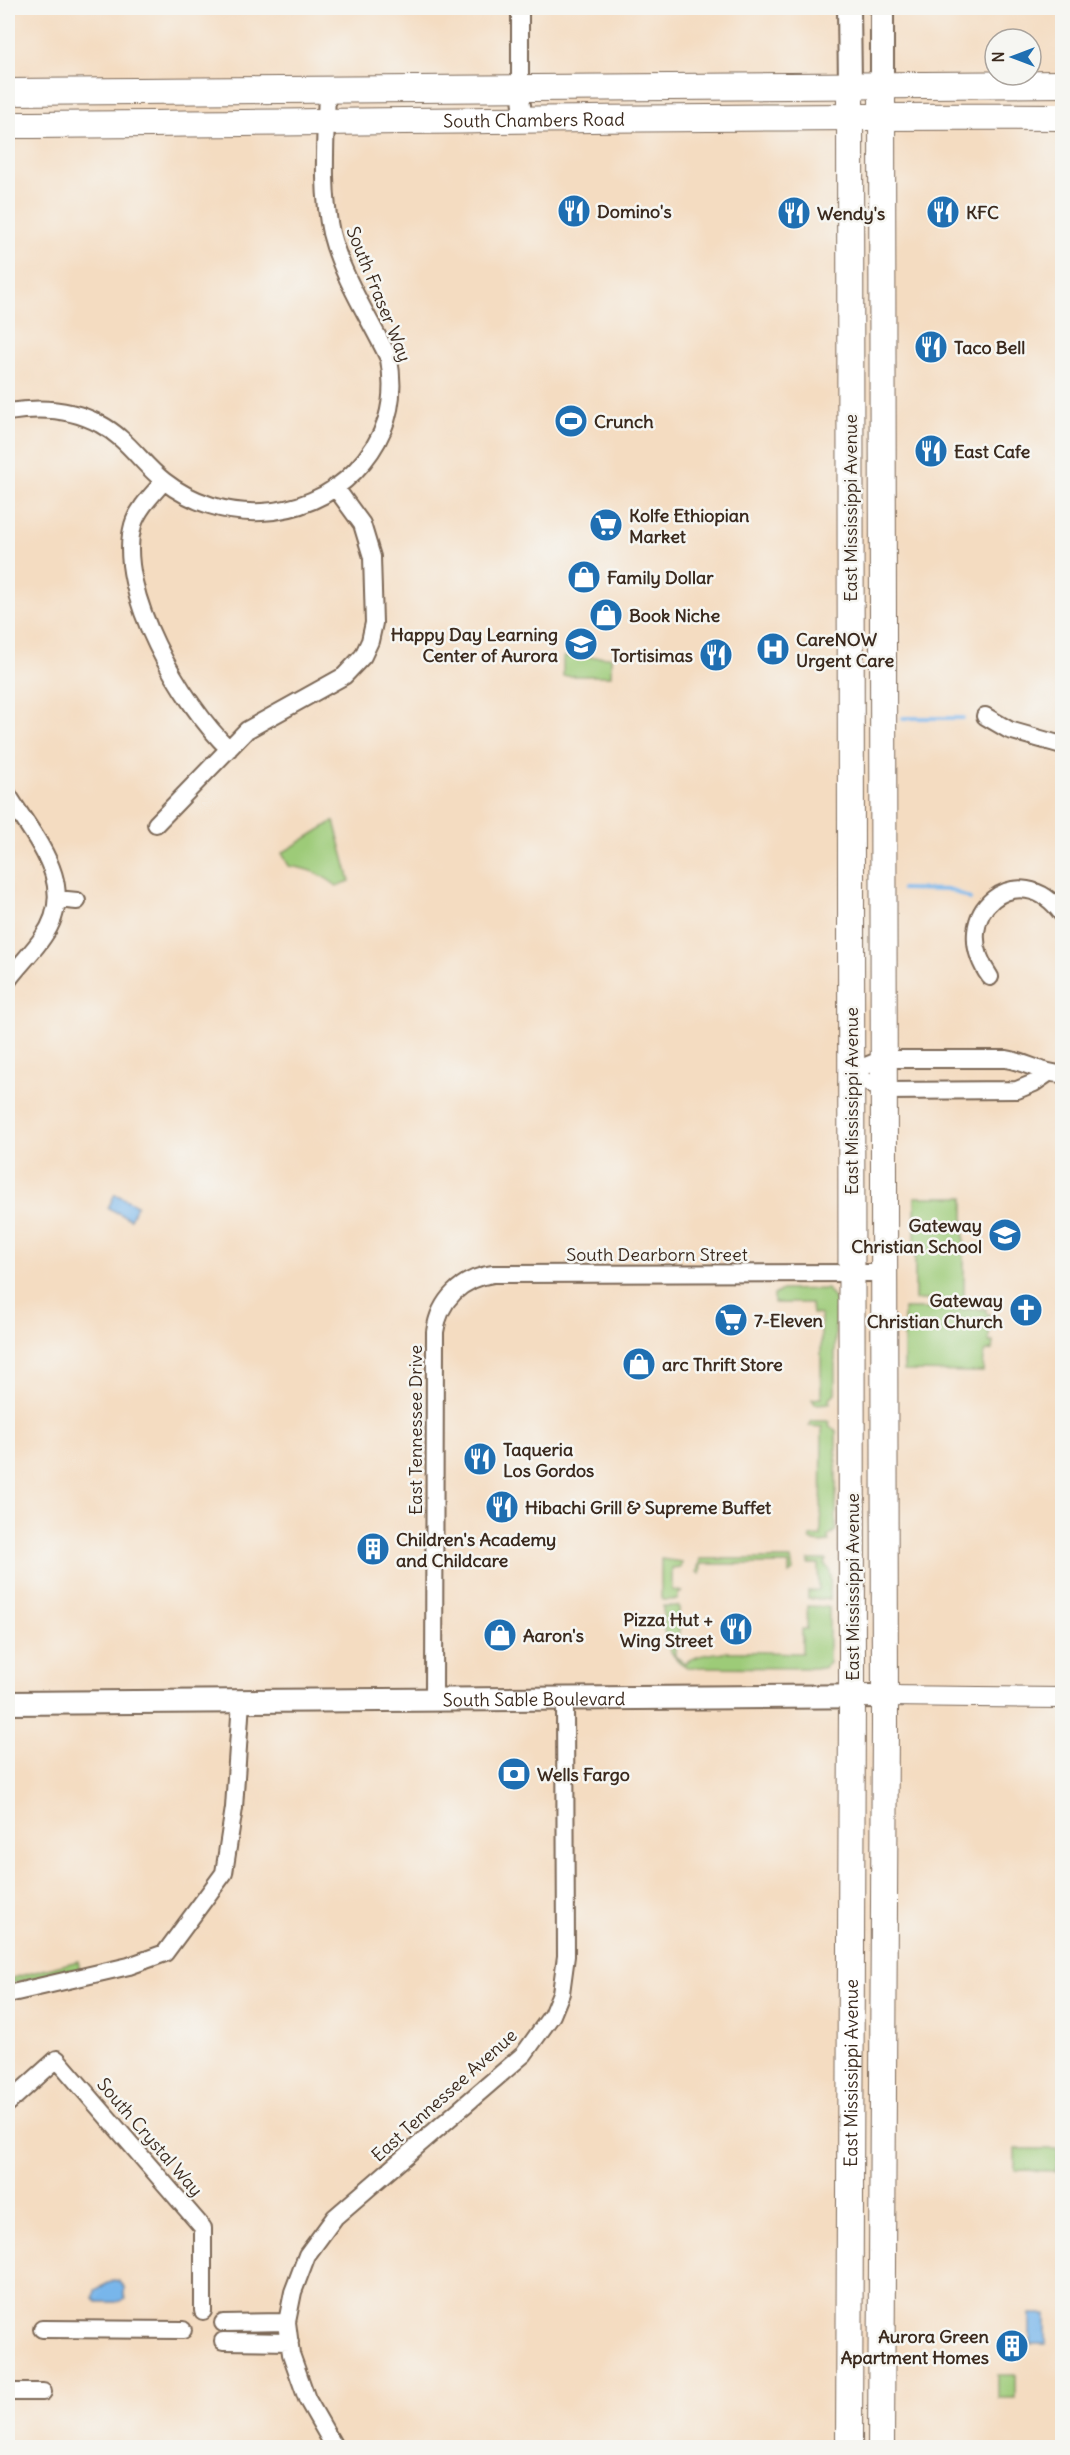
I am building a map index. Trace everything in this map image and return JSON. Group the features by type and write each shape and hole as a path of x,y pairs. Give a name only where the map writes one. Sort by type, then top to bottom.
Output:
{"main road":[{"name":"East Mississippi Avenue","path":"849,8 852,1696 849,2448"},
{"name":"East Mississippi Avenue","path":"881,2448 885,1696 882,8"},
{"name":"South Chambers Road","path":"8,92 1062,84"},
{"name":"South Chambers Road","path":"8,125 524,122 850,116 1062,117"},
{"name":"South Sable Boulevard","path":"8,1703 885,1696"}],"street":[{"path":"520,8 520,89 524,122"},
{"name":"South Fraser Way","path":"8,412 48,409 88,418 128,444 164,481 194,500 216,507 253,513 297,506 335,487 365,460 378,442 390,410 392,385 389,359 340,258 331,233 327,195 327,90"},
{"path":"164,481 140,511 133,526 131,539 134,586 148,629 207,729 229,749"},
{"path":"156,824 247,730 344,676 359,661 370,641 374,623 372,556 362,524 335,487"},
{"path":"985,717 1009,730 1062,745"},
{"path":"8,795 50,861 57,884 55,912 43,937 8,980"},
{"path":"990,977 976,952 974,937 978,919 991,901 1001,894 1025,890 1048,898 1062,914"},
{"path":"57,899 77,901"},
{"path":"851,1072 884,1059 1006,1059 1026,1063 1055,1074"},
{"path":"851,1072 884,1091 1017,1090 1055,1074"},
{"name":"South Dearborn Street","path":"442,1306 459,1287 478,1277 493,1274 884,1273"},
{"name":"East Tennessee Drive","path":"434,1700 435,1344 436,1322 442,1306"},
{"name":"South Sable Boulevard","path":"885,1696 1062,1698"},
{"name":"East Tennessee Avenue","path":"335,2448 297,2377 290,2342 287,2322 300,2269 320,2235 335,2217 524,2054 552,2015 561,1993 566,1956 565,1700"},
{"path":"8,1994 129,1966 165,1953 224,1873 234,1808 241,1701"},
{"name":"South Crystal Way","path":"8,2103 57,2059 203,2228 203,2311"},
{"path":"223,2323 287,2322"},
{"path":"42,2329 183,2330"},
{"path":"223,2341 290,2342"},
{"path":"8,2392 43,2392"}],"green space":[{"path":"563,657 611,657 611,676 563,676"},
{"path":"334,821 350,881 337,886 315,873 289,866 282,853"},
{"path":"915,1197 964,1197 964,1300 915,1300"},
{"path":"827,1289 835,1300 835,1393 829,1399 830,1403 815,1404 812,1399 821,1398 821,1315 812,1314 811,1303 774,1303 774,1295 782,1290"},
{"path":"904,1309 986,1309 986,1314 989,1314 989,1342 993,1342 992,1350 984,1354 983,1372 904,1371"},
{"path":"812,1421 830,1421 829,1425 836,1432 836,1530 828,1537 829,1542 824,1543 810,1539 810,1537 821,1536 822,1427 809,1426"},
{"path":"661,1559 682,1562 680,1567 672,1568 672,1590 682,1592 678,1594 678,1600 663,1600 661,1597"},
{"path":"700,1559 791,1559 793,1571 789,1574 789,1564 701,1564 700,1574 697,1572"},
{"path":"809,1560 826,1560 824,1564 830,1570 830,1599 808,1599 808,1591 819,1590 818,1564 808,1564"},
{"path":"663,1606 679,1606 679,1643 675,1643 675,1656 685,1663 708,1654 724,1652 802,1653 802,1629 807,1629 807,1606 829,1607 829,1663 823,1668 687,1667 679,1662 669,1649 666,1641"},
{"path":"78,1961 80,1970 65,1970 8,1984 8,1979"},
{"path":"1015,2149 1057,2149 1057,2171 1015,2170"},
{"path":"998,2375 1015,2375 1015,2398 998,2398"}],"water":[{"path":"115,1194 137,1205 130,1219 108,1208"},
{"path":"114,2280 119,2281 125,2287 125,2299 121,2302 97,2302 94,2299 95,2290"},
{"path":"1030,2314 1046,2314 1046,2344 1030,2344"}],"waterway":[{"path":"903,718 963,718"},
{"path":"902,889 951,890 970,899"}],"place":[{"name":"Domino's","path":"574,211"},
{"name":"KFC","path":"943,212"},
{"name":"Wendy's","path":"794,213"},
{"name":"Taco Bell","path":"931,347"},
{"name":"Crunch","path":"571,421"},
{"name":"East Cafe","path":"931,451"},
{"name":"Kolfe Ethiopian Market","path":"606,525"},
{"name":"Family Dollar","path":"584,577"},
{"name":"Book Niche","path":"606,615"},
{"name":"Happy Day Learning Center of Aurora","path":"581,644"},
{"name":"CareNOW Urgent Care","path":"773,649"},
{"name":"Tortisimas","path":"716,655"},
{"name":"Gateway Christian School","path":"1005,1235"},
{"name":"Gateway Christian Church","path":"1026,1310"},
{"name":"7-Eleven","path":"731,1320"},
{"name":"arc Thrift Store","path":"639,1364"},
{"name":"Taqueria Los Gordos","path":"480,1459"},
{"name":"Hibachi Grill & Supreme Buffet","path":"502,1507"},
{"name":"Children's Academy and Childcare","path":"373,1549"},
{"name":"Pizza Hut + Wing Street","path":"736,1629"},
{"name":"Aaron's","path":"500,1635"},
{"name":"Wells Fargo","path":"514,1774"},
{"name":"Aurora Green Apartment Homes","path":"1012,2346"}]}
